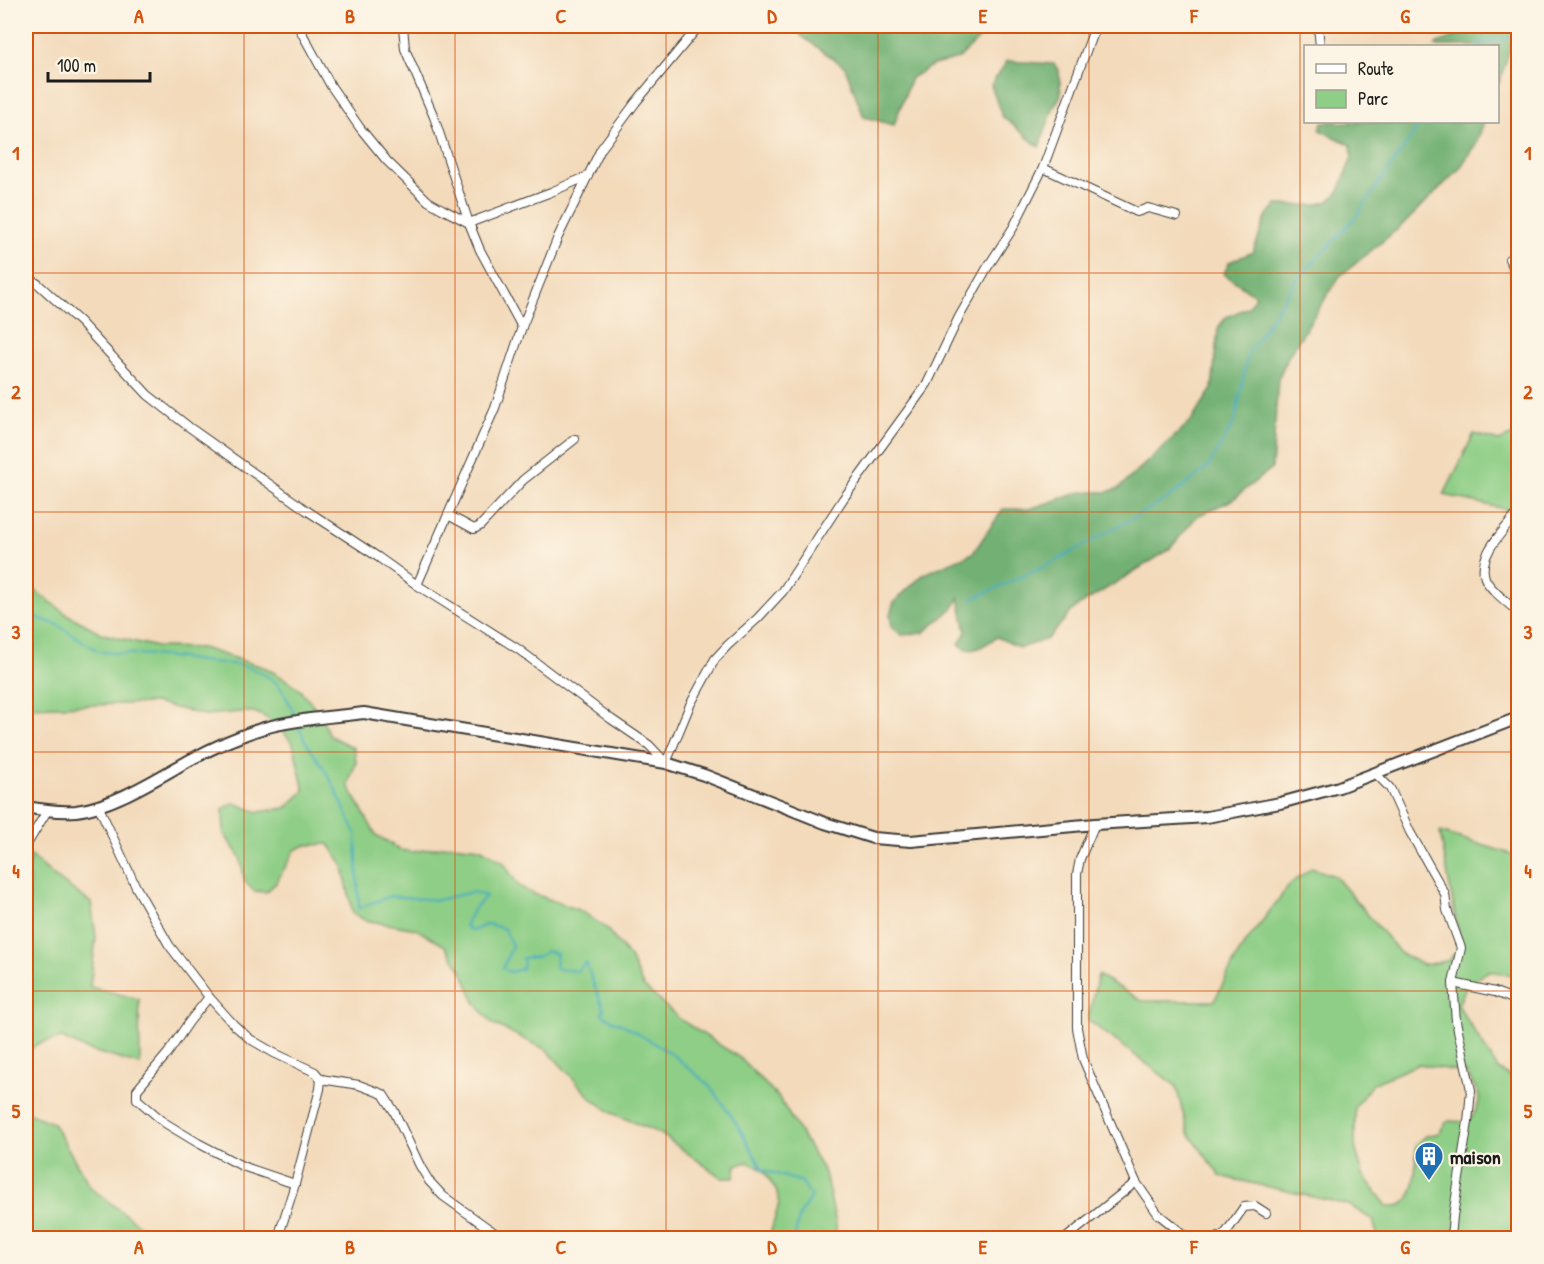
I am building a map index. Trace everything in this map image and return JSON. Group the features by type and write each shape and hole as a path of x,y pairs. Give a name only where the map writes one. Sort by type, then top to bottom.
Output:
{"street":[{"path":"298,26 331,86 360,128 387,161 428,201 442,210 469,223 551,192 588,175"},
{"path":"403,26 405,49 434,117 469,223 480,250 522,327"},
{"path":"417,585 495,408 522,327 558,237 601,149 636,102 699,26"},
{"path":"666,763 690,705 715,660 783,591 843,499 927,384 959,316 1013,228 1043,168 1092,35 1100,26"},
{"path":"1318,26 1320,45"},
{"path":"1043,168 1137,212 1148,208 1177,216"},
{"path":"1509,259 1518,274"},
{"path":"26,276 80,322 148,395 189,428 417,585 518,649 610,719 650,745 666,763"},
{"path":"448,515 474,530 523,480 575,439"},
{"path":"1518,513 1490,547 1484,563 1485,578 1497,594 1518,612"},
{"path":"26,807 47,811 77,810 98,806 219,745 264,728 315,718 364,713 666,763 704,775 825,823 873,838 911,840 1207,817 1280,803 1339,787 1518,720"},
{"path":"1375,773 1390,788 1410,832 1445,894 1447,910 1461,948 1453,983 1456,1021 1471,1090 1451,1239"},
{"path":"98,806 136,887 169,945 234,1025 249,1039 315,1072 321,1079 359,1085 383,1094 429,1181 443,1196 502,1239"},
{"path":"26,846 47,811"},
{"path":"1095,824 1080,859 1077,874 1077,1028 1083,1059 1136,1182 1158,1214 1188,1239"},
{"path":"1453,983 1495,992 1518,1001"},
{"path":"209,997 168,1053 137,1090 137,1099 165,1123 198,1143 242,1166 295,1184"},
{"path":"278,1239 295,1184 321,1079"},
{"path":"1065,1239 1136,1182"},
{"path":"1217,1239 1225,1234 1244,1207 1255,1206 1266,1213"}],"green space":[{"path":"804,26 1044,26 983,35 958,59 933,65 911,78 894,125 864,117 845,67 800,35"},
{"path":"1473,26 1518,26 1499,82 1499,45 1436,45 1462,34"},
{"path":"1007,61 1054,64 1059,71 1061,95 1053,109 1039,147 1002,116 991,85"},
{"path":"1322,123 1484,123 1476,144 1460,168 1405,223 1339,277 1289,355 1278,379 1272,468 1232,500 1197,516 1169,550 1075,608 1047,639 1020,648 997,637 973,650 964,648 959,644 966,632 959,598 953,608 923,633 902,635 892,627 890,614 894,602 924,574 973,553 1003,509 1029,509 1081,492 1107,492 1119,488 1191,421 1212,389 1218,328 1226,317 1249,307 1256,296 1224,274 1229,262 1253,252 1267,215 1277,205 1316,205 1329,201 1339,191 1352,157 1351,145 1320,130"},
{"path":"1518,245 1518,302 1513,295 1509,259"},
{"path":"1518,433 1518,512 1444,495 1474,434 1499,441"},
{"path":"26,584 68,615 103,634 157,647 202,648 266,668 290,682 318,711 330,736 354,748 356,762 348,785 376,835 400,850 413,852 452,845 480,848 503,862 518,885 529,892 581,911 606,928 630,958 643,986 681,1020 740,1058 779,1098 825,1173 836,1224 836,1238 769,1238 779,1204 777,1192 763,1170 748,1162 736,1165 734,1178 722,1178 661,1134 612,1113 591,1098 547,1050 493,1024 476,1004 461,969 445,946 416,929 365,920 353,914 343,866 329,844 306,845 295,850 276,883 266,892 254,891 245,882 240,857 224,834 223,809 234,803 258,812 286,808 304,791 293,743 276,724 254,712 205,715 155,703 26,707"},
{"path":"1440,832 1518,856 1518,976 1489,971 1468,983 1458,1005 1498,1069 1518,1081 1518,1238 1378,1238 1373,1220 1349,1205 1220,1176 1188,1132 1176,1086 1088,1020 1098,975 1142,1001 1214,1001 1241,949 1291,883 1312,868 1335,876 1400,953 1423,965 1447,961 1461,948","holes":["1419,1064 1466,1073 1479,1097 1474,1114 1468,1122 1447,1121 1439,1133 1426,1136 1416,1145 1415,1178 1411,1194 1401,1205 1387,1206 1363,1175 1355,1147 1355,1107 1372,1084"]},
{"path":"30,855 91,903 96,937 90,987 139,999 140,1065 85,1049 62,1038 37,1044 26,1054 26,953"},
{"path":"26,1112 53,1123 91,1188 156,1238 26,1238"}],"waterway":[{"path":"1478,45 1518,36"},
{"path":"972,599 1056,561 1170,497 1208,467 1235,421 1248,354 1295,282 1354,219 1421,123"},
{"path":"26,614 56,624 98,651"},
{"path":"101,652 245,666 264,674 278,684 295,716"},
{"path":"298,724 304,739 330,778 356,834 359,908 390,896 437,900 472,892 486,896 473,910 465,926 472,931 488,924 505,929 512,946 503,968"},
{"path":"506,970 510,972 522,969 524,963 522,958 538,957 547,951 557,954 555,966 558,969 577,971 586,962 604,1009 602,1014 672,1054 710,1086 738,1126 763,1170 802,1182 811,1196 800,1215 794,1238"}],"place":[{"name":"maison","path":"1429,1182"}]}
